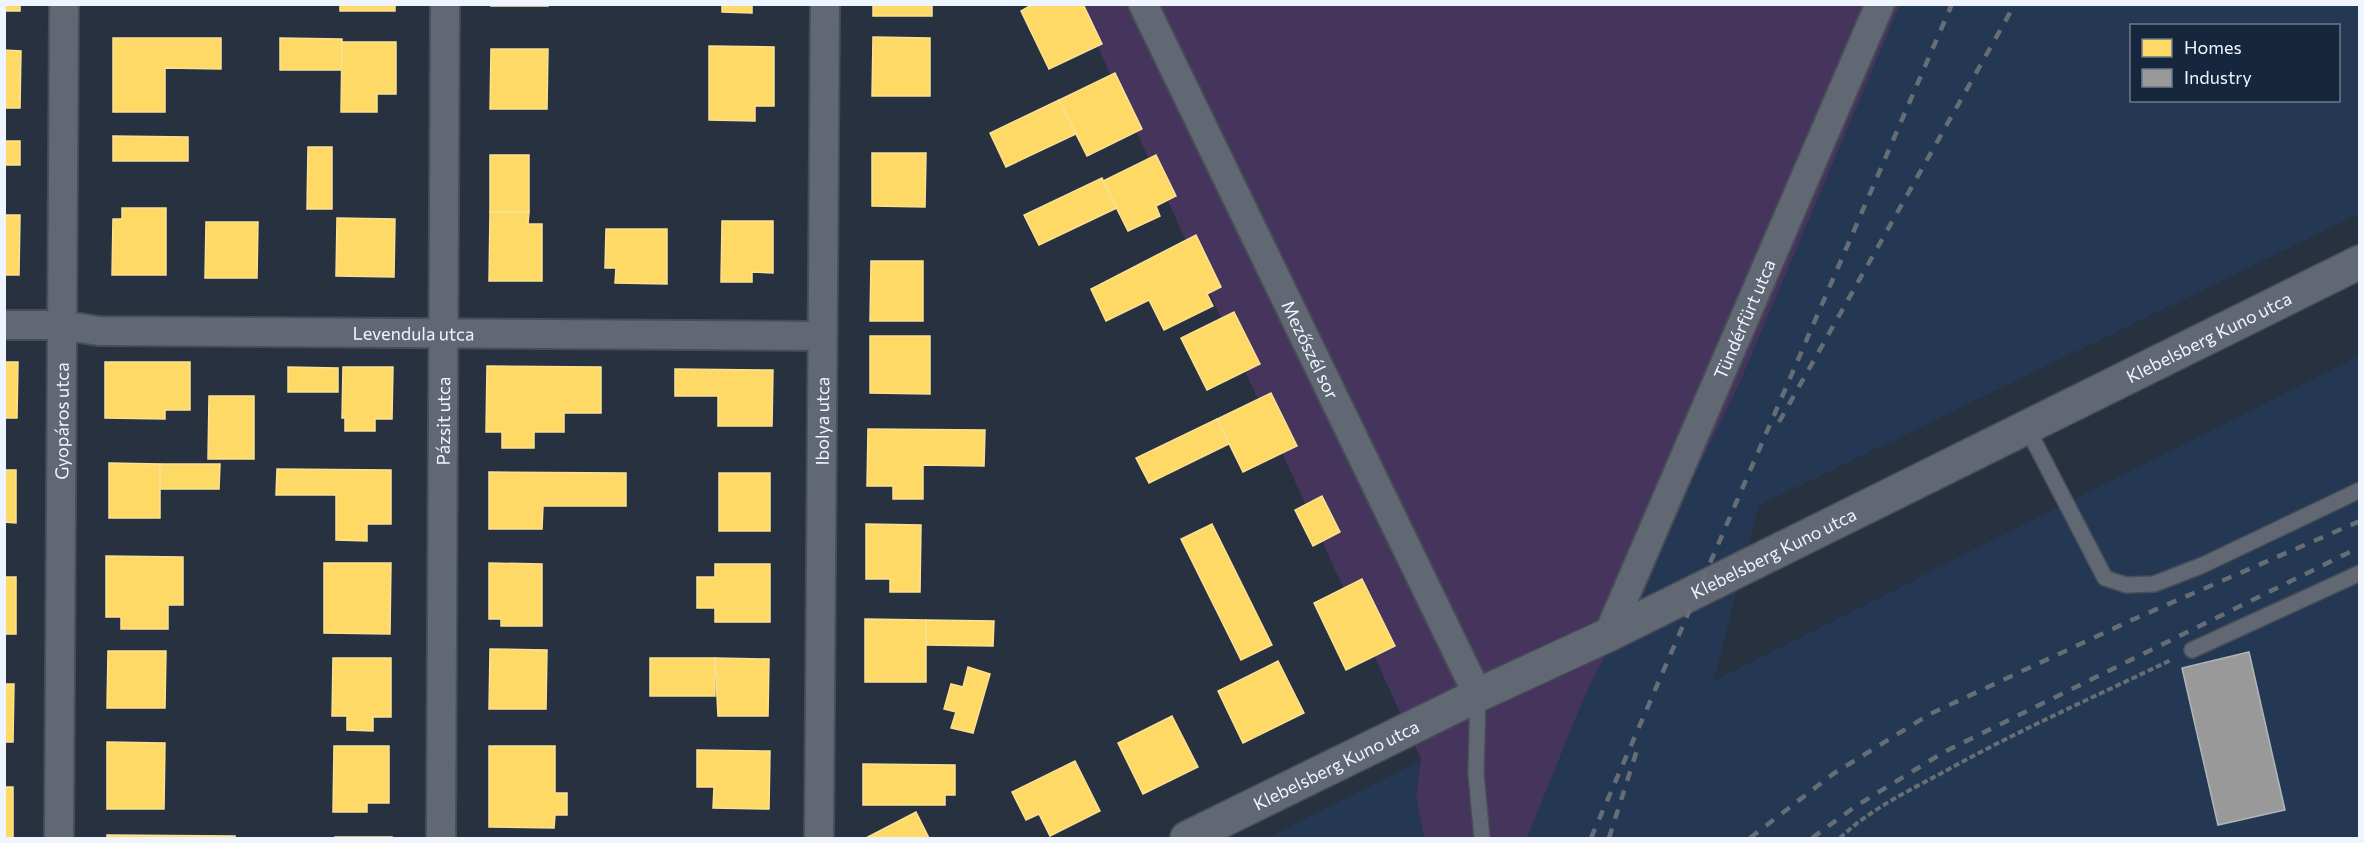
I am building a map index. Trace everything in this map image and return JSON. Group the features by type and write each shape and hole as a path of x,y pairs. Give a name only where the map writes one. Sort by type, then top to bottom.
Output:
{"street":[{"name":"Gyopáros utca","path":"59,838 60,325 64,4"},
{"name":"Pázsit utca","path":"441,838 445,4"},
{"name":"Ibolya utca","path":"819,838 825,4"},
{"name":"Mezőszél sor","path":"1143,4 1478,695"},
{"name":"Tündérfürt utca","path":"1608,635 1880,4"},
{"name":"Klebelsberg Kuno utca","path":"1187,838 1478,695 1608,635 2360,262"},
{"name":"Levendula utca","path":"4,325 60,325 99,331 822,336"}],"lane":[{"path":"2026,426 2105,578 2126,585 2154,584 2203,565 2360,490"},
{"path":"2192,650 2360,573"},
{"path":"1478,695 1476,774 1482,838"}],"path":[{"path":"1840,838 1854,825 1987,748 2192,650"}],"shaded area":[{"path":"1079,5 1900,5 1737,389 1583,700 1527,838 1424,838 1416,797 1421,759"},
{"path":"1900,5 2359,5 2359,214 1758,506 1714,681 2359,356 2359,838 1527,838 1583,700 1737,389"},
{"path":"1421,760 1416,797 1424,838 1267,838"}],"building: Homes":[{"path":"4,4 20,4 20,11 4,11"},
{"path":"340,4 395,4 395,11 340,11"},
{"path":"491,4 548,4 548,6 491,6"},
{"path":"722,4 752,4 752,13 722,12"},
{"path":"873,4 932,4 932,16 873,16"},
{"path":"1033,4 1083,4 1102,44 1049,69 1021,11"},
{"path":"873,37 930,38 930,96 872,96"},
{"path":"113,38 221,38 221,69 165,68 165,112 113,112"},
{"path":"280,38 342,39 342,70 280,70"},
{"path":"342,42 396,42 396,94 377,94 377,112 341,112"},
{"path":"709,46 774,47 774,106 755,106 755,121 709,120"},
{"path":"491,49 548,49 547,109 490,109"},
{"path":"4,50 21,51 20,108 4,108"},
{"path":"1115,73 1142,129 1087,156 1059,100"},
{"path":"1059,100 1076,134 1006,167 990,133"},
{"path":"113,136 188,137 188,161 113,161"},
{"path":"4,141 20,141 20,165 4,165"},
{"path":"308,147 332,147 332,209 307,209"},
{"path":"872,153 926,153 925,207 872,206"},
{"path":"490,155 529,155 529,212 490,212"},
{"path":"1156,155 1176,196 1156,206 1160,216 1128,231 1103,181"},
{"path":"1102,178 1117,208 1039,245 1024,215"},
{"path":"122,208 166,208 166,275 112,275 113,219 122,219"},
{"path":"490,212 529,212 528,224 542,224 542,281 489,281"},
{"path":"4,215 20,215 19,275 4,275"},
{"path":"337,218 395,219 394,277 336,276"},
{"path":"722,221 773,221 773,273 752,272 752,282 721,282"},
{"path":"206,222 258,222 257,278 205,278"},
{"path":"606,229 667,229 667,284 615,283 616,268 605,268"},
{"path":"1196,235 1221,287 1207,294 1213,306 1164,330 1149,300 1106,321 1091,289"},
{"path":"871,261 923,261 923,321 870,321"},
{"path":"1234,312 1260,364 1207,390 1181,338"},
{"path":"870,336 930,336 930,394 870,393"},
{"path":"4,362 18,362 17,418 4,418"},
{"path":"105,362 190,362 190,410 165,410 165,419 105,418"},
{"path":"487,366 601,367 601,413 564,413 564,432 534,432 534,448 502,448 502,432 486,432"},
{"path":"288,367 338,368 338,392 288,392"},
{"path":"343,367 393,367 392,419 375,419 375,431 345,431 345,418 342,418"},
{"path":"675,369 773,370 772,426 718,426 718,396 675,396"},
{"path":"1271,393 1297,446 1243,472 1217,419"},
{"path":"209,396 254,396 254,459 208,459"},
{"path":"1217,419 1229,444 1149,483 1136,458"},
{"path":"868,429 985,430 984,466 923,465 923,499 893,499 893,486 867,486"},
{"path":"109,463 160,464 160,518 109,518"},
{"path":"160,464 220,464 219,489 160,489"},
{"path":"277,469 391,470 391,524 367,524 367,541 336,540 336,495 276,495"},
{"path":"4,470 16,470 16,523 4,522"},
{"path":"489,472 626,473 626,506 543,506 542,529 489,529"},
{"path":"719,473 770,473 770,531 719,531"},
{"path":"1322,496 1340,532 1313,546 1295,510"},
{"path":"866,524 921,525 920,592 890,592 890,579 866,579"},
{"path":"1212,524 1272,645 1241,660 1181,539"},
{"path":"106,556 183,557 183,605 168,605 168,629 121,629 121,617 106,617"},
{"path":"324,563 391,563 390,634 324,633"},
{"path":"489,563 542,564 542,626 501,626 501,619 489,619"},
{"path":"715,564 770,564 770,622 715,622 715,608 697,608 697,577 715,577"},
{"path":"4,577 16,577 16,634 4,634"},
{"path":"1362,579 1395,646 1346,670 1314,603"},
{"path":"865,619 926,620 926,682 865,682"},
{"path":"926,620 994,621 993,646 926,645"},
{"path":"490,649 547,650 546,709 489,709"},
{"path":"108,651 166,651 165,708 107,708"},
{"path":"333,658 391,658 391,717 373,717 373,731 347,730 347,716 332,716"},
{"path":"650,658 715,658 715,696 650,696"},
{"path":"715,658 769,659 768,716 718,716"},
{"path":"1278,661 1304,713 1243,743 1218,691"},
{"path":"968,667 990,674 973,733 951,728 956,712 944,709 951,684 963,687"},
{"path":"4,684 14,684 13,742 4,742"},
{"path":"1172,716 1198,767 1143,794 1118,743"},
{"path":"107,742 165,743 164,809 107,809"},
{"path":"334,746 389,746 389,803 367,803 367,812 333,812"},
{"path":"489,746 555,746 555,793 567,793 567,815 555,815 554,828 489,827"},
{"path":"697,750 770,751 769,809 713,808 714,787 697,787"},
{"path":"1075,761 1100,811 1050,836 1039,814 1026,820 1012,792"},
{"path":"863,764 955,765 955,795 945,795 945,805 863,805"},
{"path":"4,787 13,787 13,838 4,838"},
{"path":"916,812 929,838 866,838"},
{"path":"107,835 235,836 235,838 107,838"},
{"path":"392,837 392,838 335,838"}],"building: Industry":[{"path":"2249,652 2285,810 2218,825 2182,668"}],"railway":[{"path":"1591,838 1952,4"},
{"path":"1779,422 2015,4"},
{"path":"1750,838 1833,774 1930,714 2134,619 2360,521"},
{"path":"1812,838 1856,806 1944,752 2360,547"},
{"path":"1609,838 1637,750"}]}
